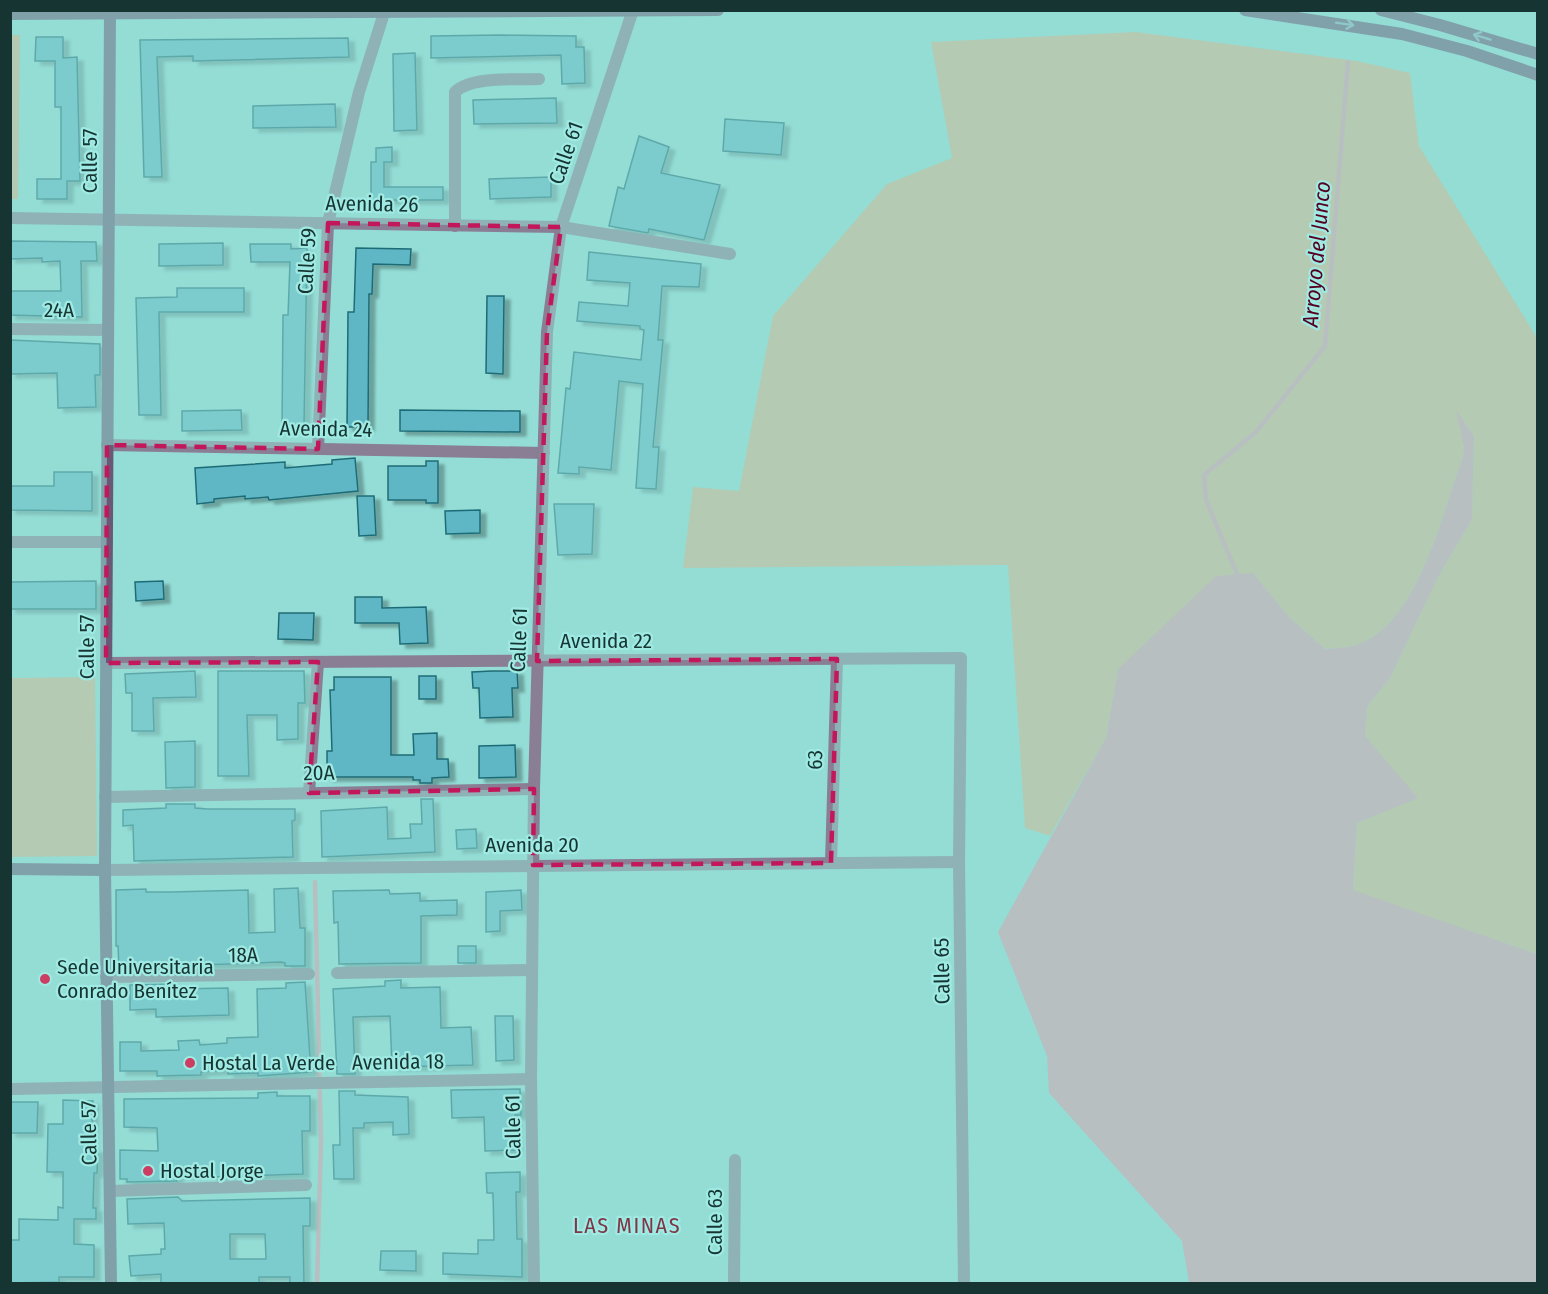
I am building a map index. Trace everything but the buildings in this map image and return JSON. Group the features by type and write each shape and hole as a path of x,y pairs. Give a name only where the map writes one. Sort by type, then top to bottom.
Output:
{"street":[{"path":"10,14 385,10 718,10"},
{"name":"Calle 59","path":"318,449 328,223 359,92 385,10"},
{"path":"1245,10 1355,26 1432,41 1538,75"},
{"path":"1380,10 1538,54"},
{"name":"Calle 61","path":"534,1284 531,1079 534,789 547,332 561,227 633,11"},
{"name":"Calle 57","path":"110,12 105,870 111,1284"},
{"path":"455,226 455,92 462,86 473,83 539,79"},
{"name":"Avenida 26","path":"10,218 561,227 730,254"},
{"name":"24A","path":"10,329 108,330"},
{"name":"Avenida 24","path":"107,445 544,453"},
{"path":"10,542 107,542"},
{"name":"Avenida 22","path":"106,663 961,658"},
{"name":"Calle 65","path":"961,658 959,862 964,1284"},
{"name":"63","path":"831,863 837,659"},
{"path":"309,794 318,662"},
{"name":"20A","path":"105,797 534,789"},
{"name":"Avenida 20","path":"105,870 959,862"},
{"path":"10,869 105,870"},
{"path":"337,973 532,970"},
{"name":"18A","path":"106,977 309,974"},
{"name":"Avenida 18","path":"13,1089 531,1079"},
{"name":"Calle 63","path":"734,1284 735,1160"},
{"path":"110,1191 306,1185"}],"highlighted area":[{"path":"328,223 561,227 547,332 537,661 837,659 831,863 533,865 534,789 309,793 318,662 106,663 107,445 318,449"}],"shaded area":[{"path":"1136,32 1357,61 1410,73 1419,146 1537,338 1537,954 1353,891 1357,823 1417,798 1365,736 1367,707 1390,678 1438,577 1472,519 1474,436 1457,412 1464,448 1462,460 1424,567 1411,594 1394,617 1375,635 1353,646 1325,649 1289,617 1253,573 1118,669 1106,738 1050,836 1025,828 1008,565 683,568 693,487 739,491 773,316 887,184 952,158 931,42"},
{"path":"11,35 20,35 18,199 10,199"},
{"path":"1456,410 1474,436 1472,519 1438,577 1390,678 1367,707 1365,736 1418,798 1357,823 1353,890 1537,954 1537,1283 1189,1283 1182,1241 1049,1093 1047,1056 998,932 1106,738 1118,669 1216,576 1253,573 1289,617 1325,649 1353,646 1375,635 1394,617 1411,594 1424,567 1462,460 1464,448"},
{"path":"95,677 97,856 11,857 11,678"}],"waterway":[{"name":"Arroyo del Junco","path":"1237,574 1206,500 1204,475 1256,432 1325,346 1348,62"},
{"path":"315,882 321,1142 317,1284"}],"place":[{"name":"Sede Universitaria Conrado Benítez","path":"45,979"},
{"name":"Hostal La Verde","path":"190,1063"},
{"name":"Hostal Jorge","path":"148,1171"}],"district":[{"name":"LAS MINAS","path":"627,1225"}]}
